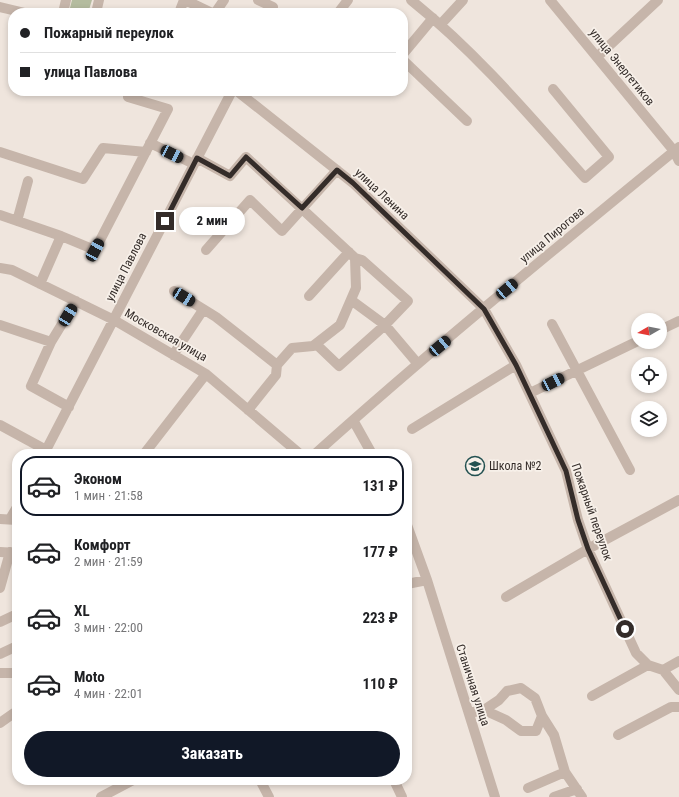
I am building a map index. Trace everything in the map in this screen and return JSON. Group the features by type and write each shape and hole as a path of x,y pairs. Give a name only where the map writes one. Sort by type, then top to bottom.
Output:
{"street":[{"path":"185,0 202,8"},
{"path":"258,0 274,7"},
{"path":"342,8 348,0"},
{"path":"411,0 437,21 503,86 585,178 610,157 553,89"},
{"path":"408,49 437,21 463,0"},
{"name":"улица Энергетиков","path":"550,0 676,149 679,161"},
{"path":"597,57 658,0"},
{"path":"408,65 466,121"},
{"name":"улица Павлова","path":"49,449 69,407 229,96"},
{"name":"улица Ленина","path":"243,96 353,183 484,309"},
{"path":"0,215 61,236 95,250 168,109 128,97"},
{"path":"0,152 83,179 103,148 148,148 195,161 230,176 246,157 352,255 362,260 408,301 385,325 339,366 316,344"},
{"name":"улица Пирогова","path":"321,449 418,364 676,149"},
{"path":"206,250 250,200 282,231 337,170"},
{"path":"17,221 28,181"},
{"path":"40,284 61,236"},
{"path":"309,296 352,255"},
{"path":"248,410 276,375 278,365 292,348 313,346 340,325 356,288 352,255"},
{"name":"Московская улица","path":"0,268 12,270 114,320 206,374 294,449"},
{"path":"174,291 216,317 278,365"},
{"path":"351,300 385,325 418,364"},
{"path":"69,407 31,386 51,342 76,301"},
{"name":"Пожарный переулок","path":"484,309 516,365 566,471 578,520 588,549 636,654 648,665 663,670"},
{"path":"173,355 203,310"},
{"path":"667,327 679,321"},
{"path":"552,324 630,470"},
{"path":"0,326 51,342"},
{"path":"530,394 631,344"},
{"path":"412,429 516,365"},
{"path":"148,449 206,374"},
{"path":"353,420 369,449"},
{"path":"0,425 40,449"},
{"path":"506,597 588,549 679,500"},
{"name":"Станичная улица","path":"412,539 427,580 495,797"},
{"path":"0,588 9,552"},
{"path":"412,583 427,580"},
{"path":"0,622 12,616"},
{"path":"0,654 12,648"},
{"path":"679,661 663,670 679,690"},
{"path":"592,696 648,665"},
{"path":"0,673 12,673"},
{"path":"468,714 484,710 499,700 507,691 521,688 535,698 542,716 554,735 565,772 580,793 554,797"},
{"path":"618,735 671,708 679,707"},
{"path":"484,710 506,720 521,731 536,730 542,716"},
{"path":"0,723 12,714"},
{"path":"528,788 565,772"},
{"path":"101,797 124,785"},
{"path":"263,785 269,797"},
{"path":"396,785 402,797"}],"green space":[{"path":"72,0 92,0 90,8 70,8"}],"place":[{"name":"Школа №2","path":"475,466"}],"route":[{"path":"165,221 197,158 230,176 246,157 302,208 337,170 353,183 484,309 516,365 566,471 578,520 588,549 625,629"}]}
